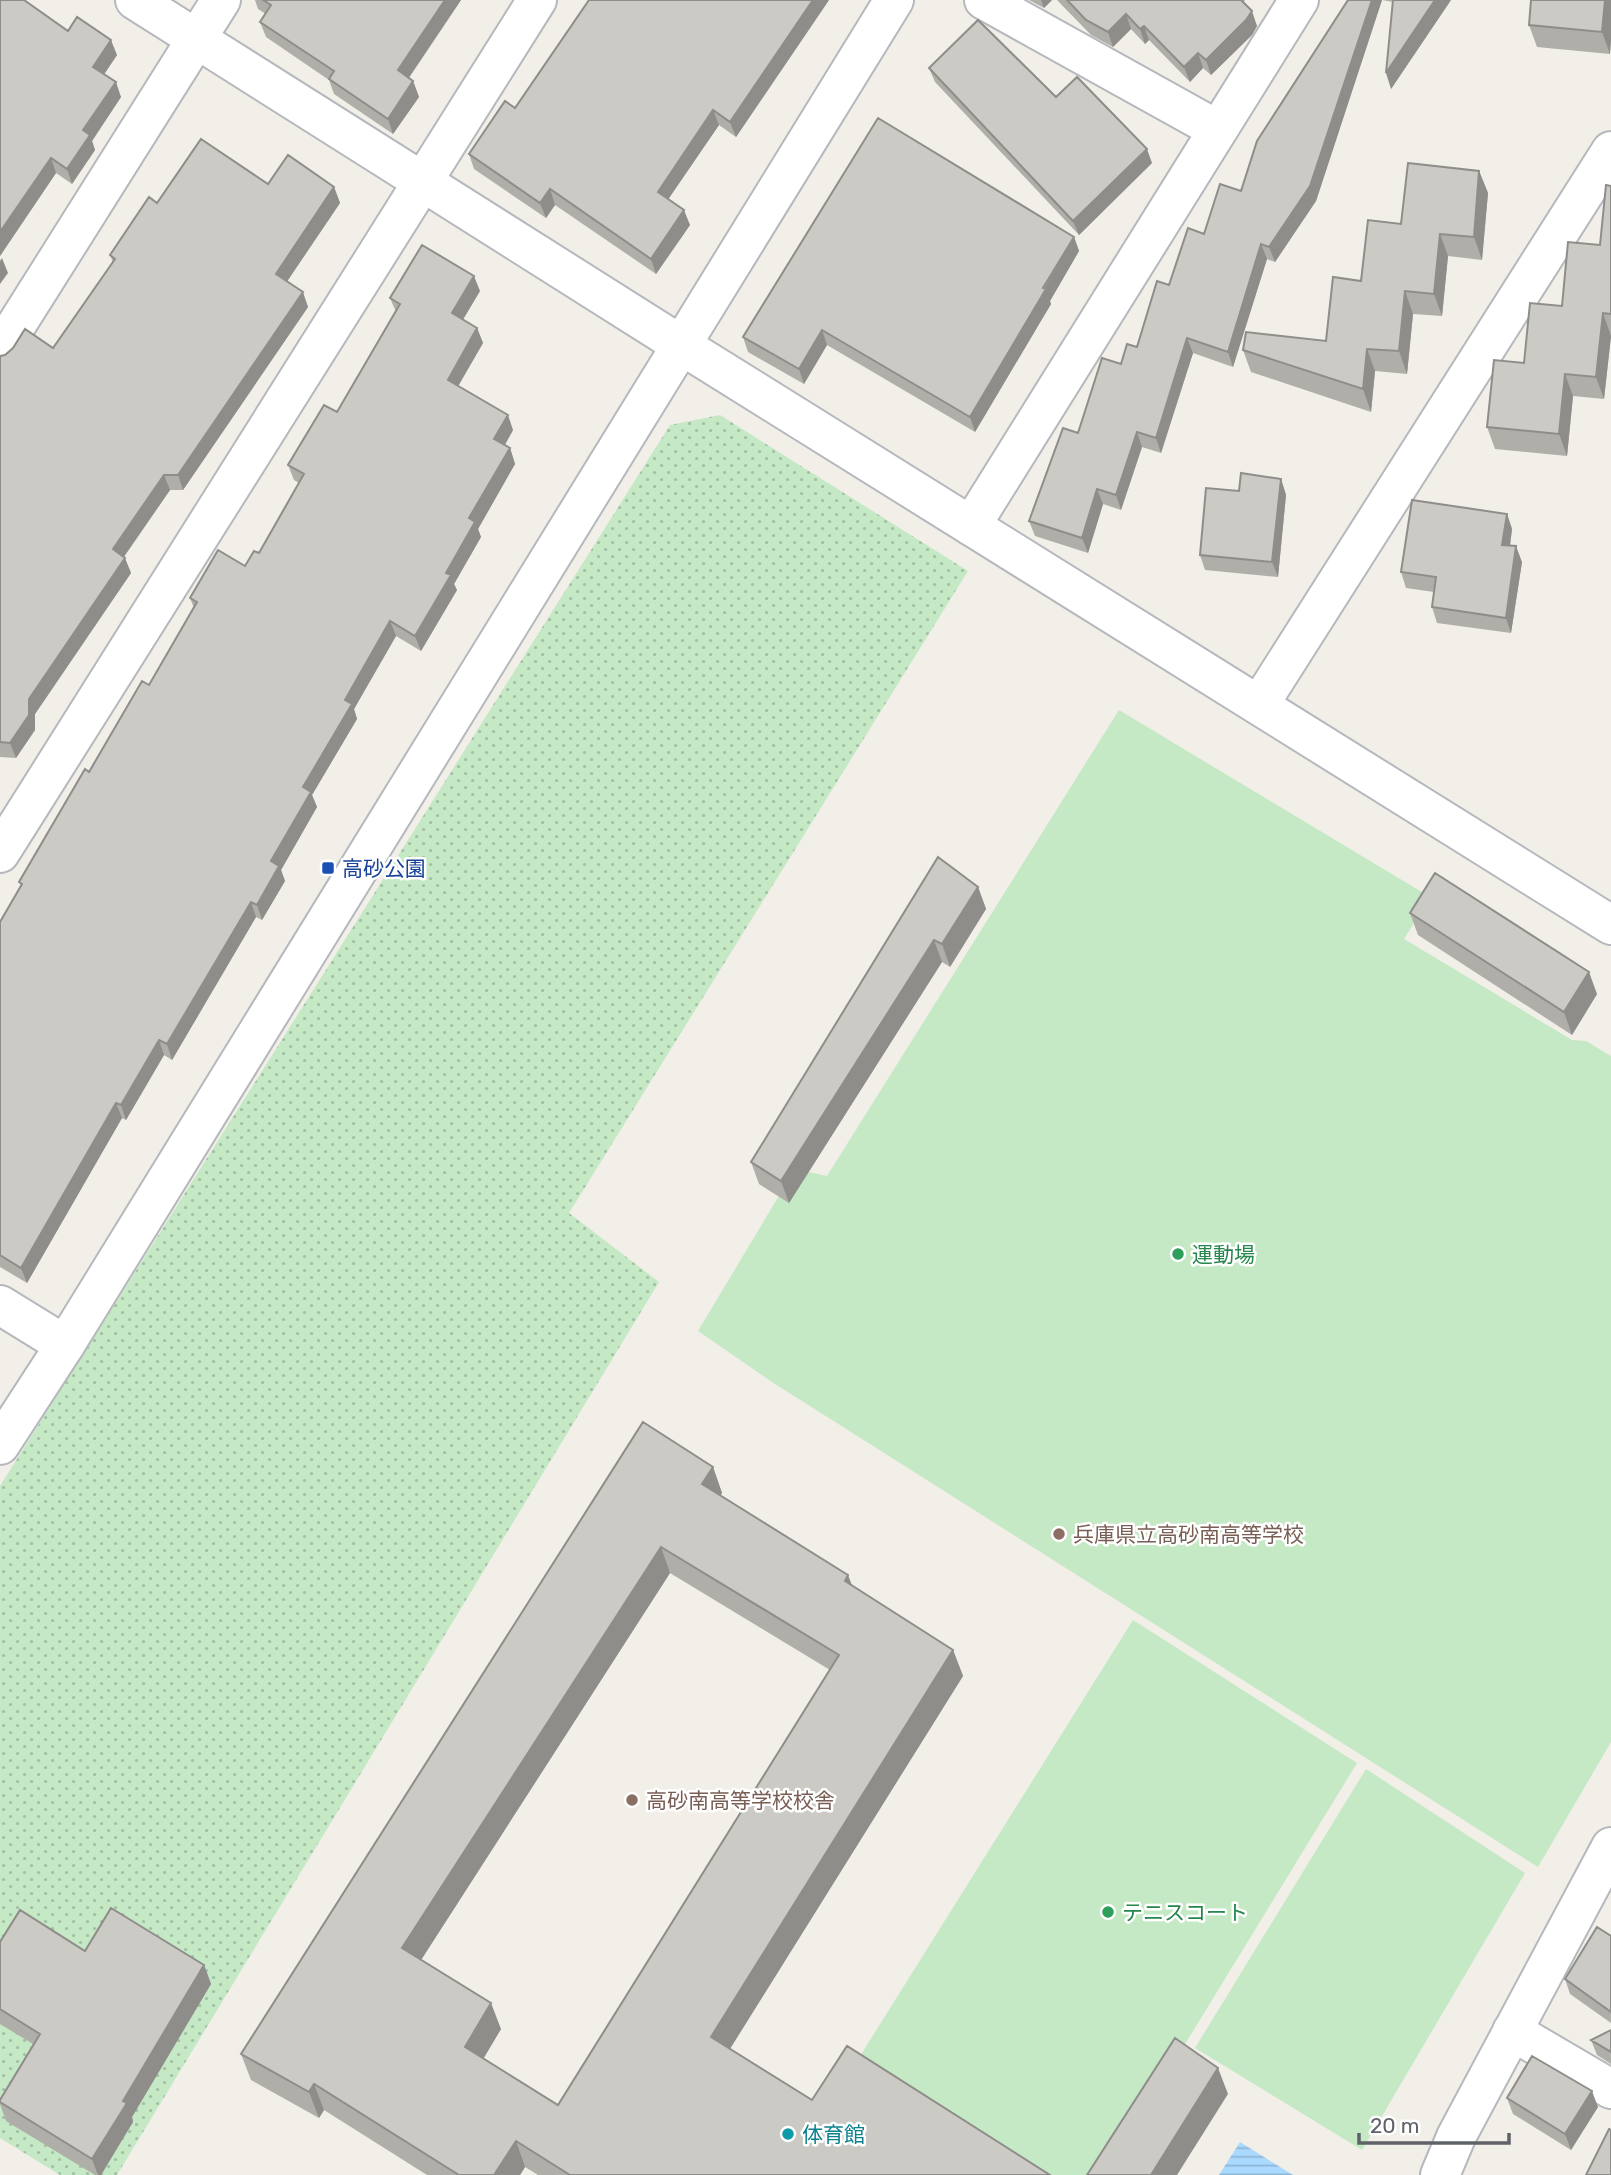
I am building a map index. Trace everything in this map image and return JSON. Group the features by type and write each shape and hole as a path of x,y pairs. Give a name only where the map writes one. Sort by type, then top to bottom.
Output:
{"street":[{"path":"135,0 681,345 1611,925"},
{"path":"0,351 221,0"},
{"path":"0,853 537,0"},
{"path":"0,1445 65,1345 894,0"},
{"path":"984,0 1218,130"},
{"path":"971,526 1299,0"},
{"path":"1259,705 1611,151"},
{"path":"0,1305 65,1345"},
{"path":"1440,2175 1456,2137 1611,1847"},
{"path":"1512,2031 1611,2089"}],"green space":[{"path":"720,415 968,571 569,1213 659,1282 117,2175 60,2175 0,2138 0,1486 670,425"},
{"name":"運動場","path":"1119,710 1430,897 1404,939 1572,1040 1586,1041 1611,1056 1611,1742 1538,1867 772,1382 698,1331 795,1169 827,1176"},
{"name":"テニスコート","path":"1133,1620 1357,1763 1105,2175 1042,2175 857,2061"},
{"path":"1366,1769 1525,1873 1362,2150 1195,2048"}],"water":[{"path":"1240,2142 1293,2175 1219,2175"}],"building":[{"path":"0,0 24,0 68,31 77,17 111,40 93,67 116,82 83,130 90,135 67,169 51,158 0,232"},
{"path":"263,0 445,0 398,70 413,81 388,119 329,79 334,71 260,22 271,5"},
{"path":"589,0 813,0 730,122 713,110 658,192 684,210 651,259 550,189 540,203 469,154 505,101 515,108"},
{"path":"1067,0 1241,0 1252,11 1206,60 1198,53 1184,67 1144,26 1140,29 1126,14 1108,32 1086,20"},
{"path":"1348,0 1372,0 1310,186 1269,247 1261,244 1228,352 1187,338 1156,438 1137,432 1116,495 1097,489 1082,538 1029,521 1063,428 1078,433 1102,358 1121,364 1127,344 1137,347 1157,281 1169,285 1188,228 1204,234 1220,184 1241,191 1257,141"},
{"path":"1393,0 1435,0 1386,73"},
{"path":"1531,0 1605,0 1602,32 1529,25"},
{"path":"978,20 1056,97 1077,77 1147,149 1073,221 929,68"},
{"path":"878,118 1074,237 970,417 822,330 799,369 743,337"},
{"path":"201,139 268,184 288,155 334,187 276,274 303,292 178,475 164,475 113,549 125,558 29,699 29,715 10,743 0,742 0,356 13,348 25,329 53,348 115,259 110,255 149,197 157,203"},
{"path":"1408,163 1479,171 1474,237 1440,234 1434,294 1405,291 1399,351 1367,349 1363,389 1243,350 1246,332 1326,341 1333,277 1361,281 1368,220 1401,224"},
{"path":"1606,185 1611,186 1611,314 1603,313 1596,377 1565,374 1559,434 1487,427 1494,360 1524,363 1530,303 1562,306 1568,242 1600,245"},
{"path":"422,245 474,276 452,313 477,328 448,380 508,415 494,439 510,448 469,518 475,522 446,573 451,575 415,636 390,621 345,700 352,704 303,787 311,792 271,861 279,866 257,905 251,902 167,1044 159,1040 121,1105 116,1103 21,1268 0,1255 0,922 22,884 19,882 85,769 89,772 142,681 149,685 197,602 190,598 218,550 245,566 254,551 259,553 304,474 288,465 324,405 337,412 400,304 390,298"},
{"path":"1241,473 1281,479 1272,562 1200,555 1206,488 1239,491"},
{"path":"1412,500 1507,514 1502,545 1516,546 1506,618 1432,607 1436,577 1401,572"},
{"path":"938,857 978,887 942,944 934,940 781,1181 751,1162"},
{"path":"1435,873 1589,972 1564,1012 1410,913"},
{"path":"643,1422 713,1467 702,1484 848,1575 845,1581 953,1650 711,2037 812,2100 847,2046 1050,2175 570,2175 516,2141 494,2175 459,2175 314,2084 309,2092 241,2054","holes":["661,1547 839,1655 558,2105 465,2047 491,2003 402,1948"]},
{"path":"111,1908 204,1965 123,2101 127,2103 92,2159 0,2102 40,2034 0,2009 0,1942 20,1910 85,1951"},
{"path":"1597,1927 1611,1936 1611,2012 1565,1979"},
{"path":"1611,2030 1611,2052 1591,2040"},
{"path":"1175,2038 1218,2068 1151,2175 1087,2175"},
{"path":"1532,2056 1592,2091 1565,2134 1507,2098"},
{"path":"1609,2129 1611,2175 1586,2175"}],"place":[{"name":"高砂公園","path":"328,868"},
{"name":"運動場","path":"1178,1254"},
{"name":"兵庫県立高砂南高等学校","path":"1059,1534"},
{"name":"高砂南高等学校校舎","path":"632,1800"},
{"name":"テニスコート","path":"1108,1912"},
{"name":"体育館","path":"788,2134"}]}
